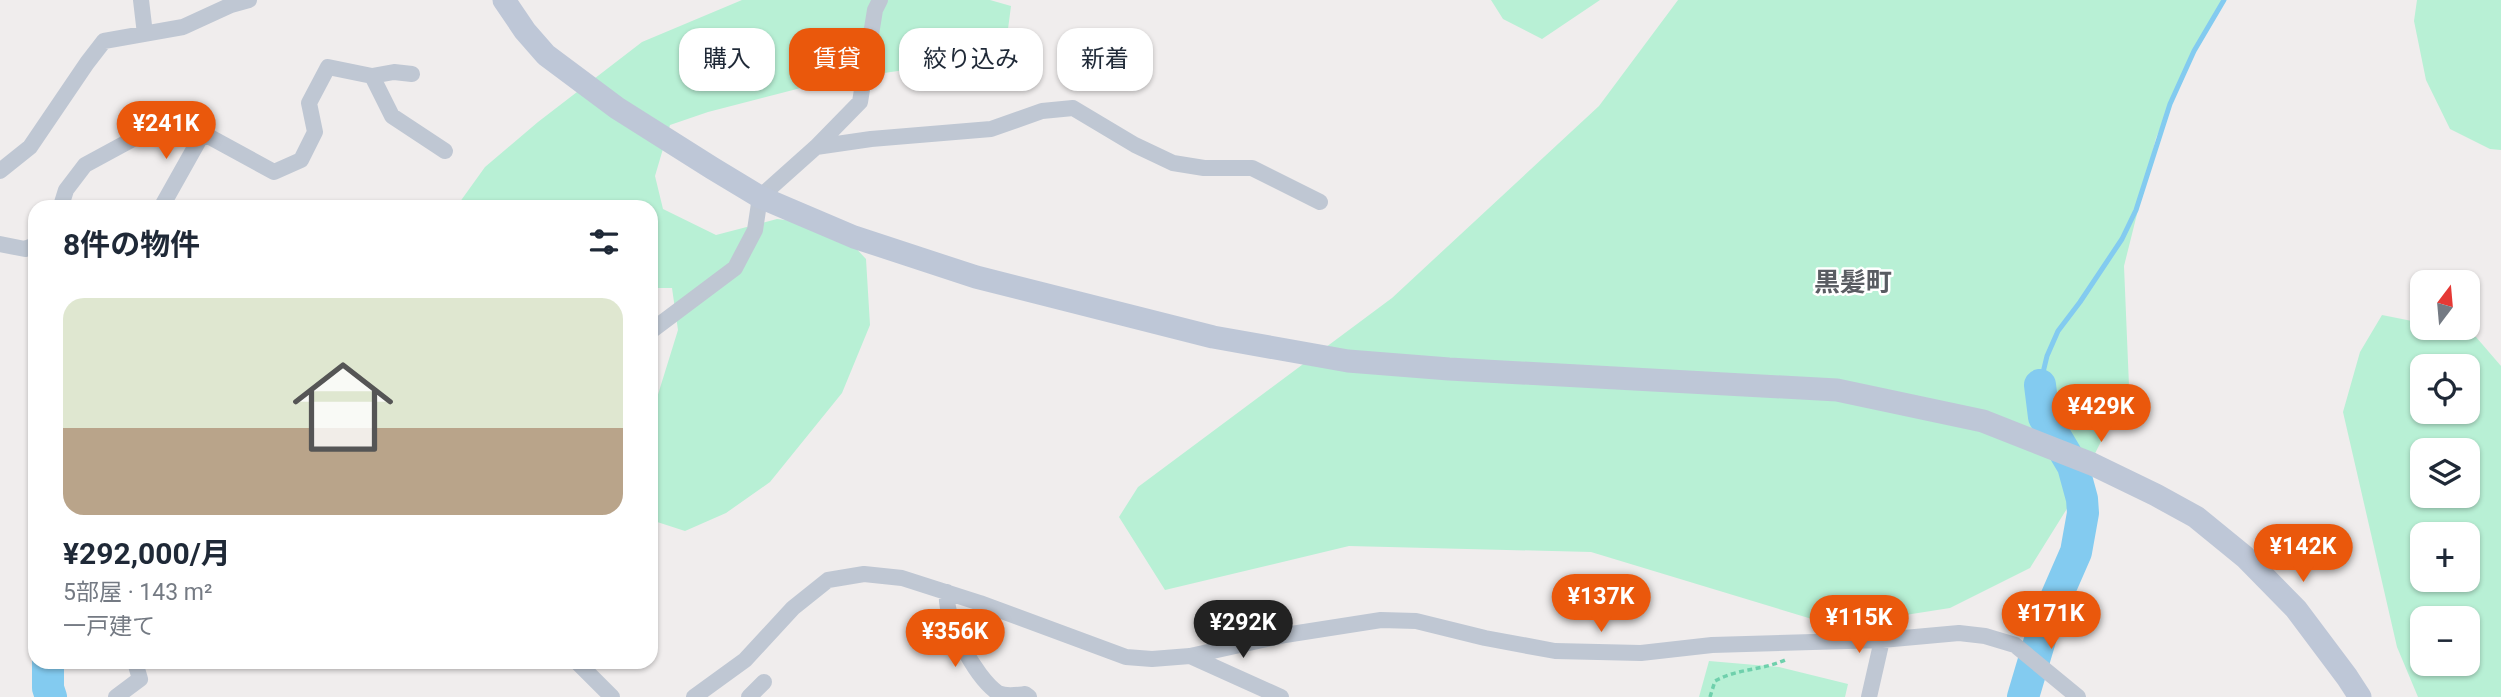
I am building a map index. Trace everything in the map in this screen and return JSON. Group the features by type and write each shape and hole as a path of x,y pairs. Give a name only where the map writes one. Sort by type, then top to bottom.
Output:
{"street":[{"path":"141,0 145,34"},
{"path":"0,171 30,147 104,41 183,27 233,2 249,0"},
{"path":"504,0 525,31 546,55 617,108 712,169 761,197 854,237 976,277 1213,337 1348,361 1463,370 1837,390 1983,421 2092,464 2196,517 2245,557 2296,609 2360,697"},
{"path":"658,326 734,268 755,230 761,197 860,102 875,10 880,0"},
{"path":"63,200 66,190 85,165 168,120 186,124 274,172 302,160 315,132 309,103 328,67 372,76 394,72 412,74"},
{"path":"372,76 392,116 445,151"},
{"path":"816,147 870,139 991,129 1042,111 1073,108 1135,145 1173,163 1204,168 1252,168 1320,202"},
{"path":"165,200 203,133"},
{"path":"0,244 28,248"},
{"path":"694,697 744,660 793,608 828,580 864,574 902,578 947,592 1126,657 1152,659 1190,656 1297,633 1381,620 1416,621 1555,651 1641,653 1712,645 1882,640 1959,633 1985,636 2015,645 2078,697"},
{"path":"947,592 946,603 953,623 965,651 979,673 998,693 1005,696 1025,694 1029,697"},
{"path":"1869,697 1882,640"},
{"path":"1190,656 1281,697"},
{"path":"116,697 140,679 137,669"},
{"path":"584,669 612,697"},
{"path":"750,697 764,682"}],"path":[{"path":"1710,697 1715,681 1731,672 1769,667 1788,659 1804,642"}],"green space":[{"path":"742,0 990,0 1011,6 1008,28 899,28 899,71 885,73 885,28 789,28 789,91 670,125 655,176 663,209 716,235 777,219 835,226 866,259 870,325 842,393 770,482 726,513 685,531 658,522 658,394 678,330 672,288 658,288 658,200 461,200 485,167 538,122 642,42"},
{"path":"1491,0 1600,0 1542,39 1503,19"},
{"path":"1678,0 2225,0 2198,42 2156,138 2124,266 2129,386 2068,507 2030,568 1950,608 1835,626 1591,552 1349,546 1165,590 1119,517 1138,487 1392,298 1599,106"},
{"path":"2417,0 2501,0 2501,150 2490,149 2450,129 2426,80 2414,21"},
{"path":"2382,315 2410,321 2410,340 2479,340 2501,366 2501,697 2418,697 2397,647 2343,412 2360,352"},
{"path":"1709,661 1779,667 1848,684 1845,697 1699,697"}],"waterway":[{"path":"2040,385 2047,356 2058,331 2122,239 2136,210 2170,104 2194,51 2224,0"},
{"path":"2023,697 2045,623 2076,552 2083,513 2073,466 2044,417 2040,385"},
{"path":"48,669 51,697"}],"district":[{"name":"黒髪町","path":"1853,282"}]}
